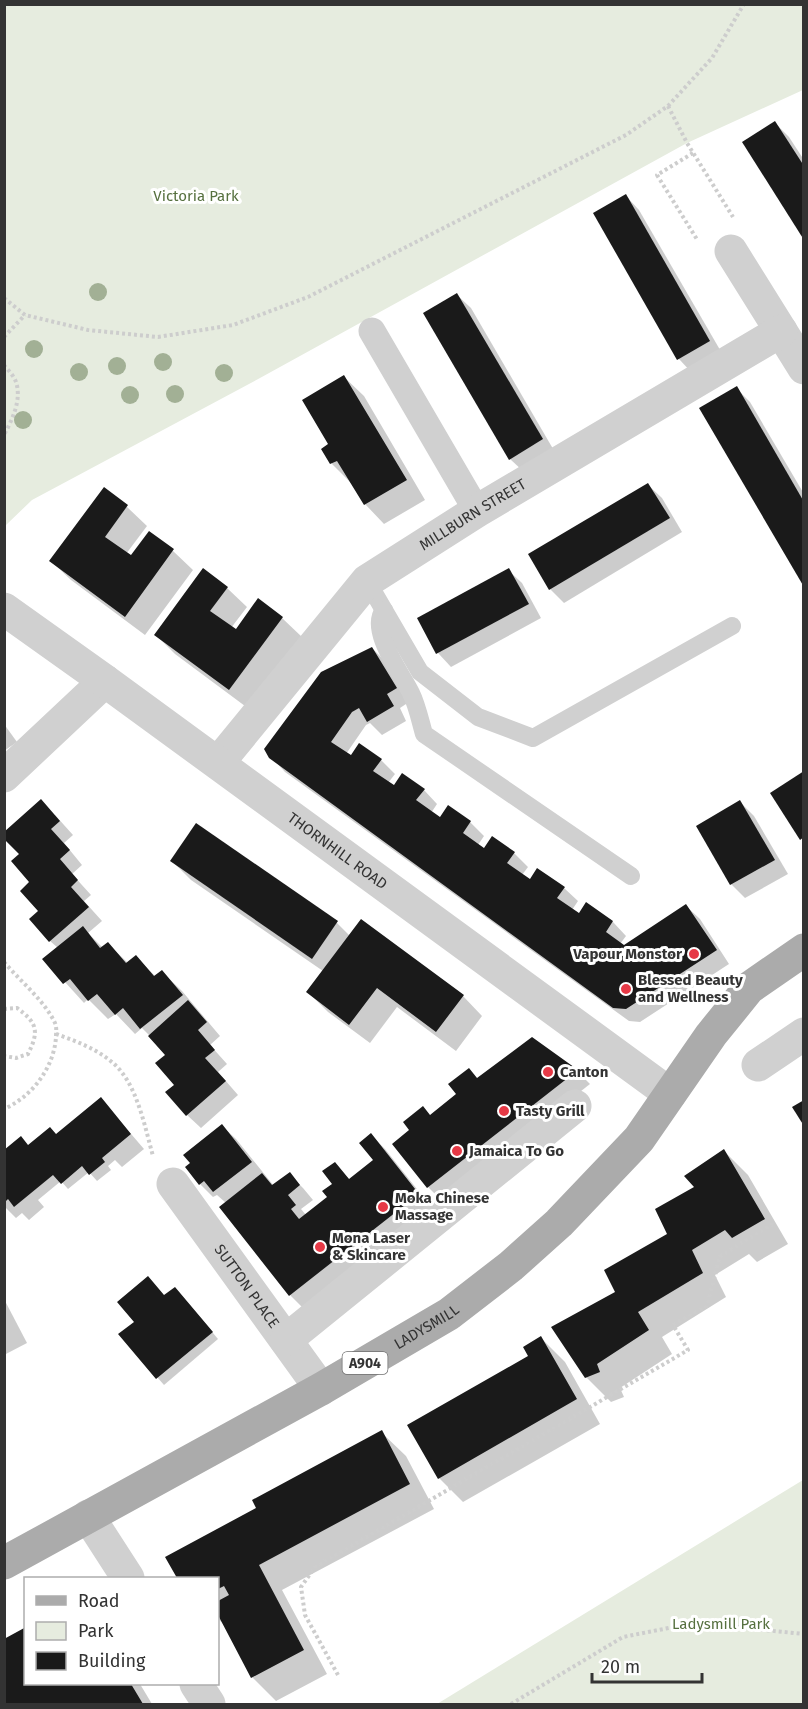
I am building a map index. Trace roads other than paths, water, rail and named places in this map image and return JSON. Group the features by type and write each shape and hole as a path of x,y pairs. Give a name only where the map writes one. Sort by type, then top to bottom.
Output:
{"main road":[{"name":"A904","path":"670,1094 711,1035 749,988 804,950"},
{"name":"LADYSMILL","path":"4,1563 321,1389 449,1314 512,1266 559,1223 639,1139 670,1094"}],"street":[{"path":"718,251 781,331 804,368"},
{"path":"372,331 477,512"},
{"name":"MILLBURN STREET","path":"218,763 367,581 477,512 781,331"},
{"name":"THORNHILL ROAD","path":"4,609 670,1094"},
{"path":"4,776 105,681"},
{"path":"758,1065 804,1034"},
{"path":"286,1340 575,1106"},
{"name":"SUTTON PLACE","path":"173,1184 321,1389"},
{"path":"88,1516 127,1577"},
{"path":"197,1685 209,1704"}],"lane":[{"path":"367,581 420,672 478,717 533,738 732,626"},
{"path":"384,610 380,619 383,641 412,694 424,734 631,876"}],"place":[{"name":"Vapour Monstor","path":"694,954"},
{"name":"Blessed Beauty and Wellness","path":"626,989"},
{"name":"Canton","path":"548,1072"},
{"name":"Tasty Grill","path":"504,1111"},
{"name":"Jamaica To Go","path":"457,1151"},
{"name":"Moka Chinese Massage","path":"383,1207"},
{"name":"Mona Laser & Skincare","path":"320,1247"}],"park label":[{"name":"Victoria Park","path":"196,196"},
{"name":"Ladysmill Park","path":"721,1624"}]}
